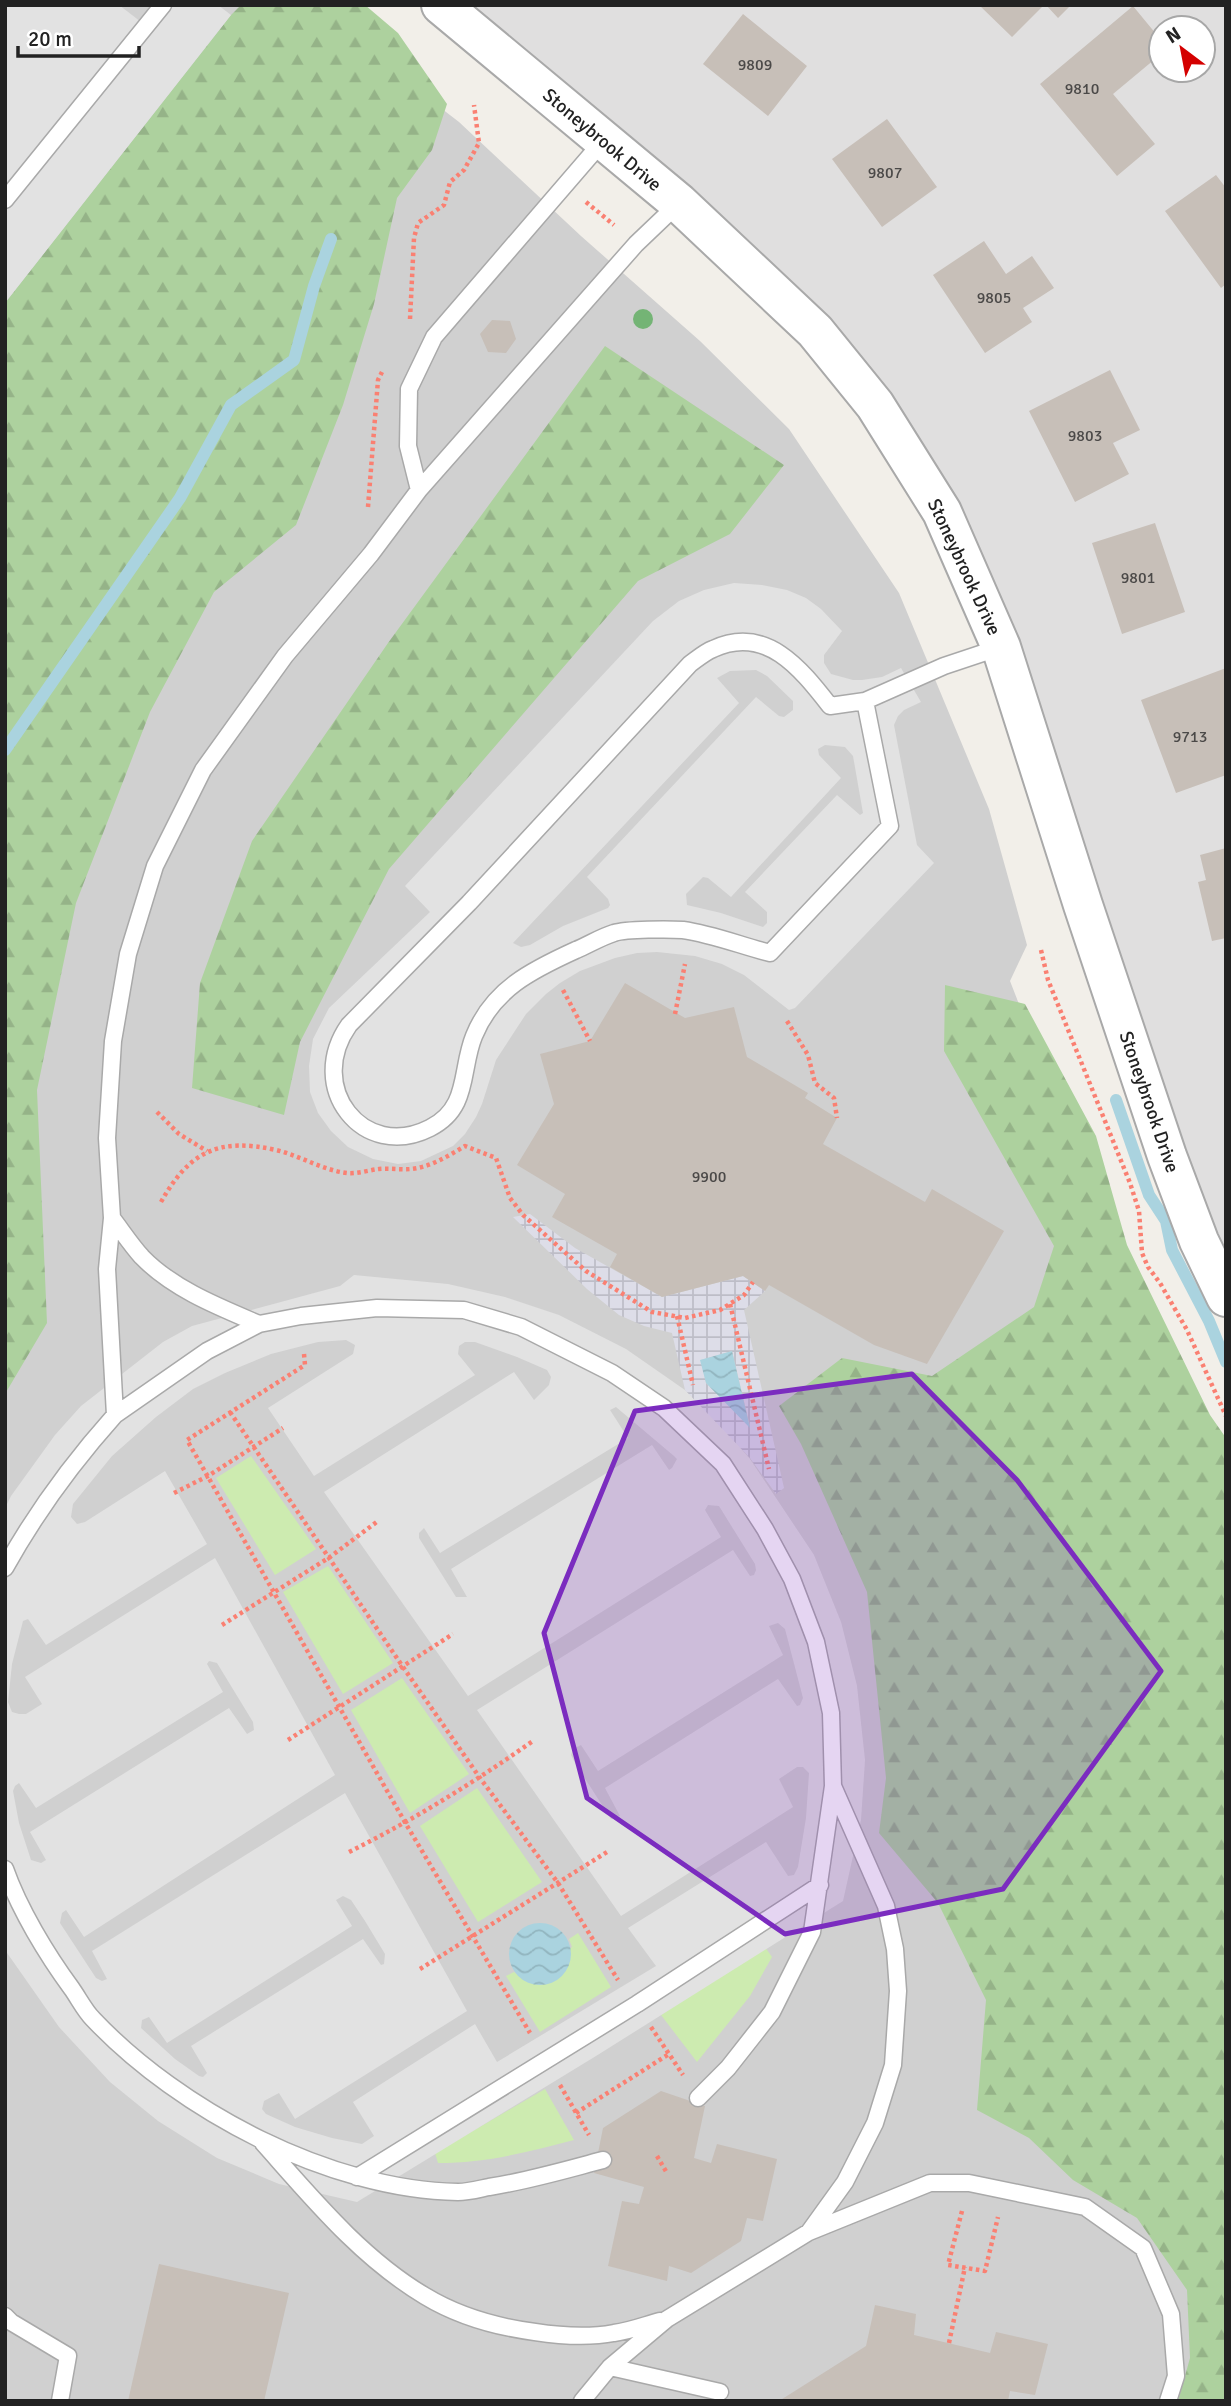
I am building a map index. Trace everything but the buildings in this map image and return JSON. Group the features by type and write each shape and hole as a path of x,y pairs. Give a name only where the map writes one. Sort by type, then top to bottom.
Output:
{"street":[{"name":"Stoneybrook Drive","path":"440,5 679,203 815,331 875,405 942,512 1001,646 1083,905 1167,1156 1199,1241 1226,1297"}],"lane":[{"path":"5,201 163,5"},
{"path":"419,490 408,446 409,389 434,337 603,141"},
{"path":"115,1415 107,1269 112,1218 107,1138 113,1041 128,954 155,866 202,770 285,656 371,554 419,490 636,244 679,203"},
{"path":"865,701 890,826 770,953 682,930 616,932 552,960 518,979 496,999 480,1021 472,1040 460,1095 454,1107 440,1122 412,1135 384,1135 363,1125 349,1114 339,1099 332,1073 335,1050 349,1025 469,902 690,664 713,649 738,642 765,645 790,659 830,706 865,701 944,666 1001,646"},
{"path":"112,1218 143,1258 178,1285 216,1306 259,1324"},
{"path":"5,1568 41,1507 77,1458 115,1415 207,1352 259,1324 301,1316 377,1308 464,1310 521,1327 612,1373 664,1408 723,1464 765,1529 792,1579 816,1642 831,1713 834,1786 811,1932 772,2012 728,2068 698,2098"},
{"path":"810,2232 845,2182 875,2123 893,2066 898,1991 895,1949 886,1906 834,1786"},
{"path":"5,1869 8,1888 51,1960 92,2018 142,2065 206,2110 261,2142 357,2177 408,2188 460,2192 519,2183 603,2160"},
{"path":"357,2177 625,2011 820,1885"},
{"path":"261,2142 366,2252 425,2296 471,2318 517,2330 566,2336 614,2334 667,2319"},
{"path":"582,2401 610,2367 667,2319 810,2232 930,2183 969,2183 1085,2207 1143,2248 1171,2314 1176,2376 1168,2401"},
{"path":"5,2316 68,2356 60,2401"},
{"path":"610,2367 720,2392"}],"path":[{"path":"410,327 418,223 444,205 450,182 464,170 479,143 474,105"},
{"path":"583,200 618,228"},
{"path":"368,507 378,380 387,362"},
{"path":"1041,950 1048,981 1130,1183 1139,1211 1142,1253 1147,1267 1160,1283 1187,1330 1226,1416"},
{"path":"675,1014 685,964"},
{"path":"563,990 590,1041"},
{"path":"787,1021 808,1055 815,1083 834,1098 837,1118"},
{"path":"156,1112 178,1134 208,1152"},
{"path":"162,1202 183,1168 208,1152 232,1147 277,1151 330,1170 351,1174"},
{"path":"496,1158 510,1198 523,1215 586,1271 652,1312 685,1318 720,1310 744,1295 753,1282"},
{"path":"730,1304 769,1469"},
{"path":"677,1316 693,1385"},
{"path":"304,1354 304,1366 187,1440 406,1824 530,2033"},
{"path":"230,1412 480,1778 558,1883 618,1980"},
{"path":"174,1493 208,1476 283,1428"},
{"path":"222,1625 330,1557 378,1521"},
{"path":"288,1740 453,1634"},
{"path":"349,1852 406,1824 533,1741"},
{"path":"420,1969 607,1852"},
{"path":"576,2113 669,2054"},
{"path":"657,2156 667,2173"},
{"path":"969,2183 948,2265 985,2271 1005,2191"},
{"path":"949,2343 965,2267"}],"highlighted area":[{"path":"912,1374 1017,1480 1161,1671 1003,1889 785,1934 587,1798 544,1633 635,1411"}],"shaded area":[{"path":"5,5 326,5 372,55 459,122 581,236 700,341 789,429 899,593 989,809 1027,945 1010,981 1059,1107 1226,2401 5,2401"},
{"path":"5,5 119,5 145,25 163,5 218,5 231,15 5,303"},
{"path":"441,5 1226,5 1226,1297 1001,647 875,405"},
{"path":"734,583 762,585 787,590 806,598 842,631 824,655 824,663 831,674 862,680 882,677 901,668 921,702 904,710 894,725 917,845 934,863 795,1008 789,1010 744,975 722,964 695,956 657,952 615,958 580,971 560,983 526,1014 496,1060 476,1117 453,1146 421,1161 398,1164 373,1159 348,1147 331,1131 318,1113 310,1092 309,1066 313,1039 329,1008 430,912 405,886 653,621 679,601 704,590","holes":["756,670 767,676 793,701 793,710 784,717 779,716 756,697 587,877 608,899 608,908 563,926 530,945 521,947 513,943 739,703 717,678 730,671","825,745 845,747 853,756 863,813 860,815 837,795 745,892 767,912 767,923 763,927 687,905 686,894 703,877 731,897 841,778 819,755 818,749"]},
{"path":"530,1214 575,1248 662,1297 743,1276 765,1291 744,1310 784,1488 776,1494 750,1458 685,1390 672,1333 644,1326 619,1315 587,1289 513,1217","holes":["732,1351 750,1426 706,1383 701,1360"]},
{"path":"354,1275 448,1284 505,1297 559,1315 626,1349 685,1390 750,1459 814,1555 841,1622 857,1686 865,1760 861,1820 843,1901 357,2202 279,2184 217,2158 158,2121 110,2082 59,2027 5,1950 5,1508 11,1496 55,1435 81,1406 163,1342 192,1326 340,1286","holes":["346,1340 355,1345 353,1354 268,1408 314,1476 475,1375 458,1354 459,1346 465,1342 475,1342 517,1357 547,1370 551,1377 549,1385 534,1400 514,1372 324,1492 468,1696 721,1537 705,1510 708,1505 719,1506 755,1564 754,1575 750,1576 733,1550 477,1710 621,1916 793,1807 779,1779 797,1767 803,1767 809,1773 806,1818 798,1867 794,1875 788,1876 766,1842 628,1928 656,1966 497,2062 475,2024 353,2102 374,2136 362,2144 295,2127 266,2114 262,2109 264,2101 279,2093 295,2119 467,2011 345,1793 92,1951 107,1979 102,1981 96,1978 60,1923 62,1913 66,1910 84,1937 335,1775 215,1558 25,1677 42,1704 26,1714 19,1714 12,1712 8,1702 12,1664 23,1621 28,1619 46,1645 207,1544 165,1471 85,1522 77,1524 71,1517 73,1504 112,1456 193,1389 271,1354 318,1342","616,1407 674,1456 677,1459 672,1468 669,1470 652,1445 451,1569 467,1597 456,1597 419,1538 419,1533 424,1528 440,1553 628,1438 610,1410","778,1623 785,1629 803,1698 800,1705 797,1706 778,1679 605,1788 620,1816 611,1819 575,1763 571,1755 573,1749 581,1745 598,1771 783,1655 769,1626","209,1661 217,1663 253,1722 254,1730 247,1734 229,1708 30,1832 46,1860 41,1863 31,1860 19,1823 13,1791 15,1786 19,1783 36,1808 223,1692 207,1664","343,1896 351,1900 385,1954 384,1964 381,1965 363,1939 191,2046 207,2073 203,2077 175,2059 141,2028 142,2020 149,2017 167,2043 352,1926 336,1900"]}],"green space":[{"path":"241,5 365,5 398,33 447,104 432,150 397,198 374,304 343,405 296,525 214,592 150,712 76,903 37,1090 47,1323 5,1394 5,303"},
{"path":"605,346 784,465 730,534 638,581 389,869 300,1042 284,1115 192,1088 200,983 252,841 388,643"},
{"path":"945,985 1025,1004 1096,1136 1127,1245 1210,1415 1226,1438 1226,2401 1178,2401 1190,2358 1187,2290 1137,2218 1073,2180 1029,2138 977,2110 986,2000 938,1903 879,1833 886,1778 867,1592 801,1444 779,1406 842,1358 932,1376 1034,1307 1054,1246 944,1051"},
{"path":"251,1456 316,1549 275,1575 216,1478"},
{"path":"328,1566 393,1663 343,1694 283,1592"},
{"path":"402,1678 469,1774 410,1813 351,1710"},
{"path":"477,1788 542,1882 478,1922 420,1826"},
{"path":"578,1933 611,1987 540,2032 506,1976 514,1972 525,1981 572,1947 569,1939"},
{"path":"765,1947 772,1957 750,1996 697,2062 661,2015"},
{"path":"545,2089 574,2140 490,2159 438,2163 435,2153"}],"water":[{"path":"732,1351 750,1428 706,1383 700,1360"},
{"path":"534,1923 546,1923 562,1932 569,1942 569,1966 562,1976 546,1985 534,1985 523,1980 514,1971 509,1960 509,1948 514,1937 523,1928"}],"waterway":[{"path":"5,750 180,498 231,405 294,360 314,286 331,239"},
{"path":"1116,1100 1149,1195 1166,1221 1172,1250 1209,1321 1226,1362"}]}
